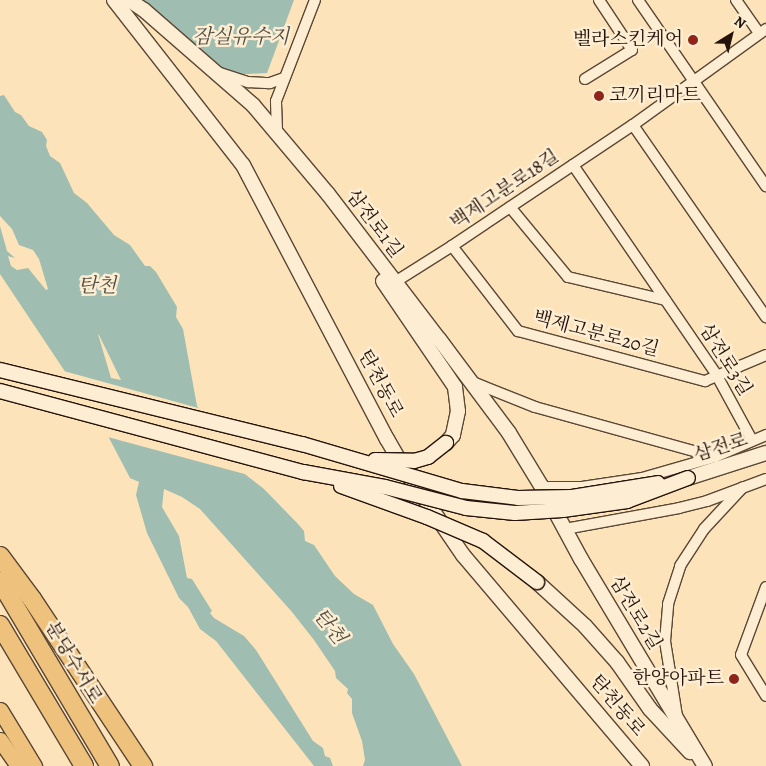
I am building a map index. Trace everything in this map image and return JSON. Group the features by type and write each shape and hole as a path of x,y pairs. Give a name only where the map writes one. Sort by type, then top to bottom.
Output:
{"highway":[{"path":"0,556 143,766"},
{"name":"분당수서로","path":"0,582 110,766"},
{"path":"0,625 84,766"}],"main road":[{"name":"탄천동로","path":"114,0 243,164 387,439 405,470 458,547 642,766"},
{"name":"삼전로1길","path":"128,0 144,10 216,72 253,105 277,131 345,216 509,433 551,505"},
{"path":"0,370 302,444 380,461 414,461 428,457 453,435 458,411 455,386 367,258 345,216"},
{"path":"0,392 303,472 385,487 466,508 515,513 563,510 627,501 688,478"},
{"path":"302,444 462,491 518,498 572,497 688,478"},
{"name":"삼전로","path":"688,478 766,453"},
{"path":"303,472 427,516 483,541 537,582 604,648 650,709 704,766"},
{"name":"삼전로2길","path":"551,505 580,559 704,766"},
{"path":"0,710 34,766"},
{"path":"0,740 18,766"}],"street":[{"path":"277,131 276,101 316,0"},
{"path":"585,79 632,50 599,0"},
{"path":"638,0 766,186"},
{"name":"백제고분로18길","path":"395,282 633,125 763,31 736,0"},
{"path":"216,72 248,82 270,83 284,78"},
{"path":"633,125 764,311"},
{"name":"삼전로3길","path":"573,165 716,374 752,440"},
{"path":"510,207 568,277 665,300"},
{"name":"백제고분로20길","path":"452,246 518,331 705,381 716,374 766,355"},
{"path":"470,381 535,407 714,457"},
{"path":"542,487 582,487 642,478 714,457 766,435"},
{"path":"565,530 679,508 766,479"},
{"path":"679,722 664,641 668,604 680,566 704,529 743,487"},
{"path":"766,587 741,655 766,696"}],"water":[{"name":"잠실유수지","path":"142,0 294,0 267,73 231,75"},
{"name":"탄천","path":"4,95 15,112 21,115 29,126 42,132 47,140 46,146 50,156 60,163 74,193 87,203 114,235 130,245 145,266 150,266 156,272 177,307 176,317 183,329 197,406 246,475 264,489 298,524 304,531 305,541 314,545 335,576 354,594 373,605 393,644 414,674 462,766 363,766 365,760 362,741 352,713 352,699 347,693 348,689 336,678 335,671 314,640 292,612 200,509 182,497 164,489 162,507 179,536 187,578 192,579 212,611 210,613 214,618 244,636 256,650 313,741 323,748 325,756 330,758 333,766 314,766 216,641 200,629 188,607 179,598 147,533 136,495 139,482 130,478 108,436 0,274 0,226 7,251 15,258 8,256 11,266 17,270 28,268 46,290 48,289 39,259 33,250 19,245 12,229 0,216 0,96","holes":["99,335 121,380 111,378"]}],"pier":[{"path":"60,370 202,409 252,476 104,436"}],"place":[{"name":"벨라스킨케어","path":"693,40"},
{"name":"코끼리마트","path":"599,96"},
{"name":"한양아파트","path":"734,679"}]}
